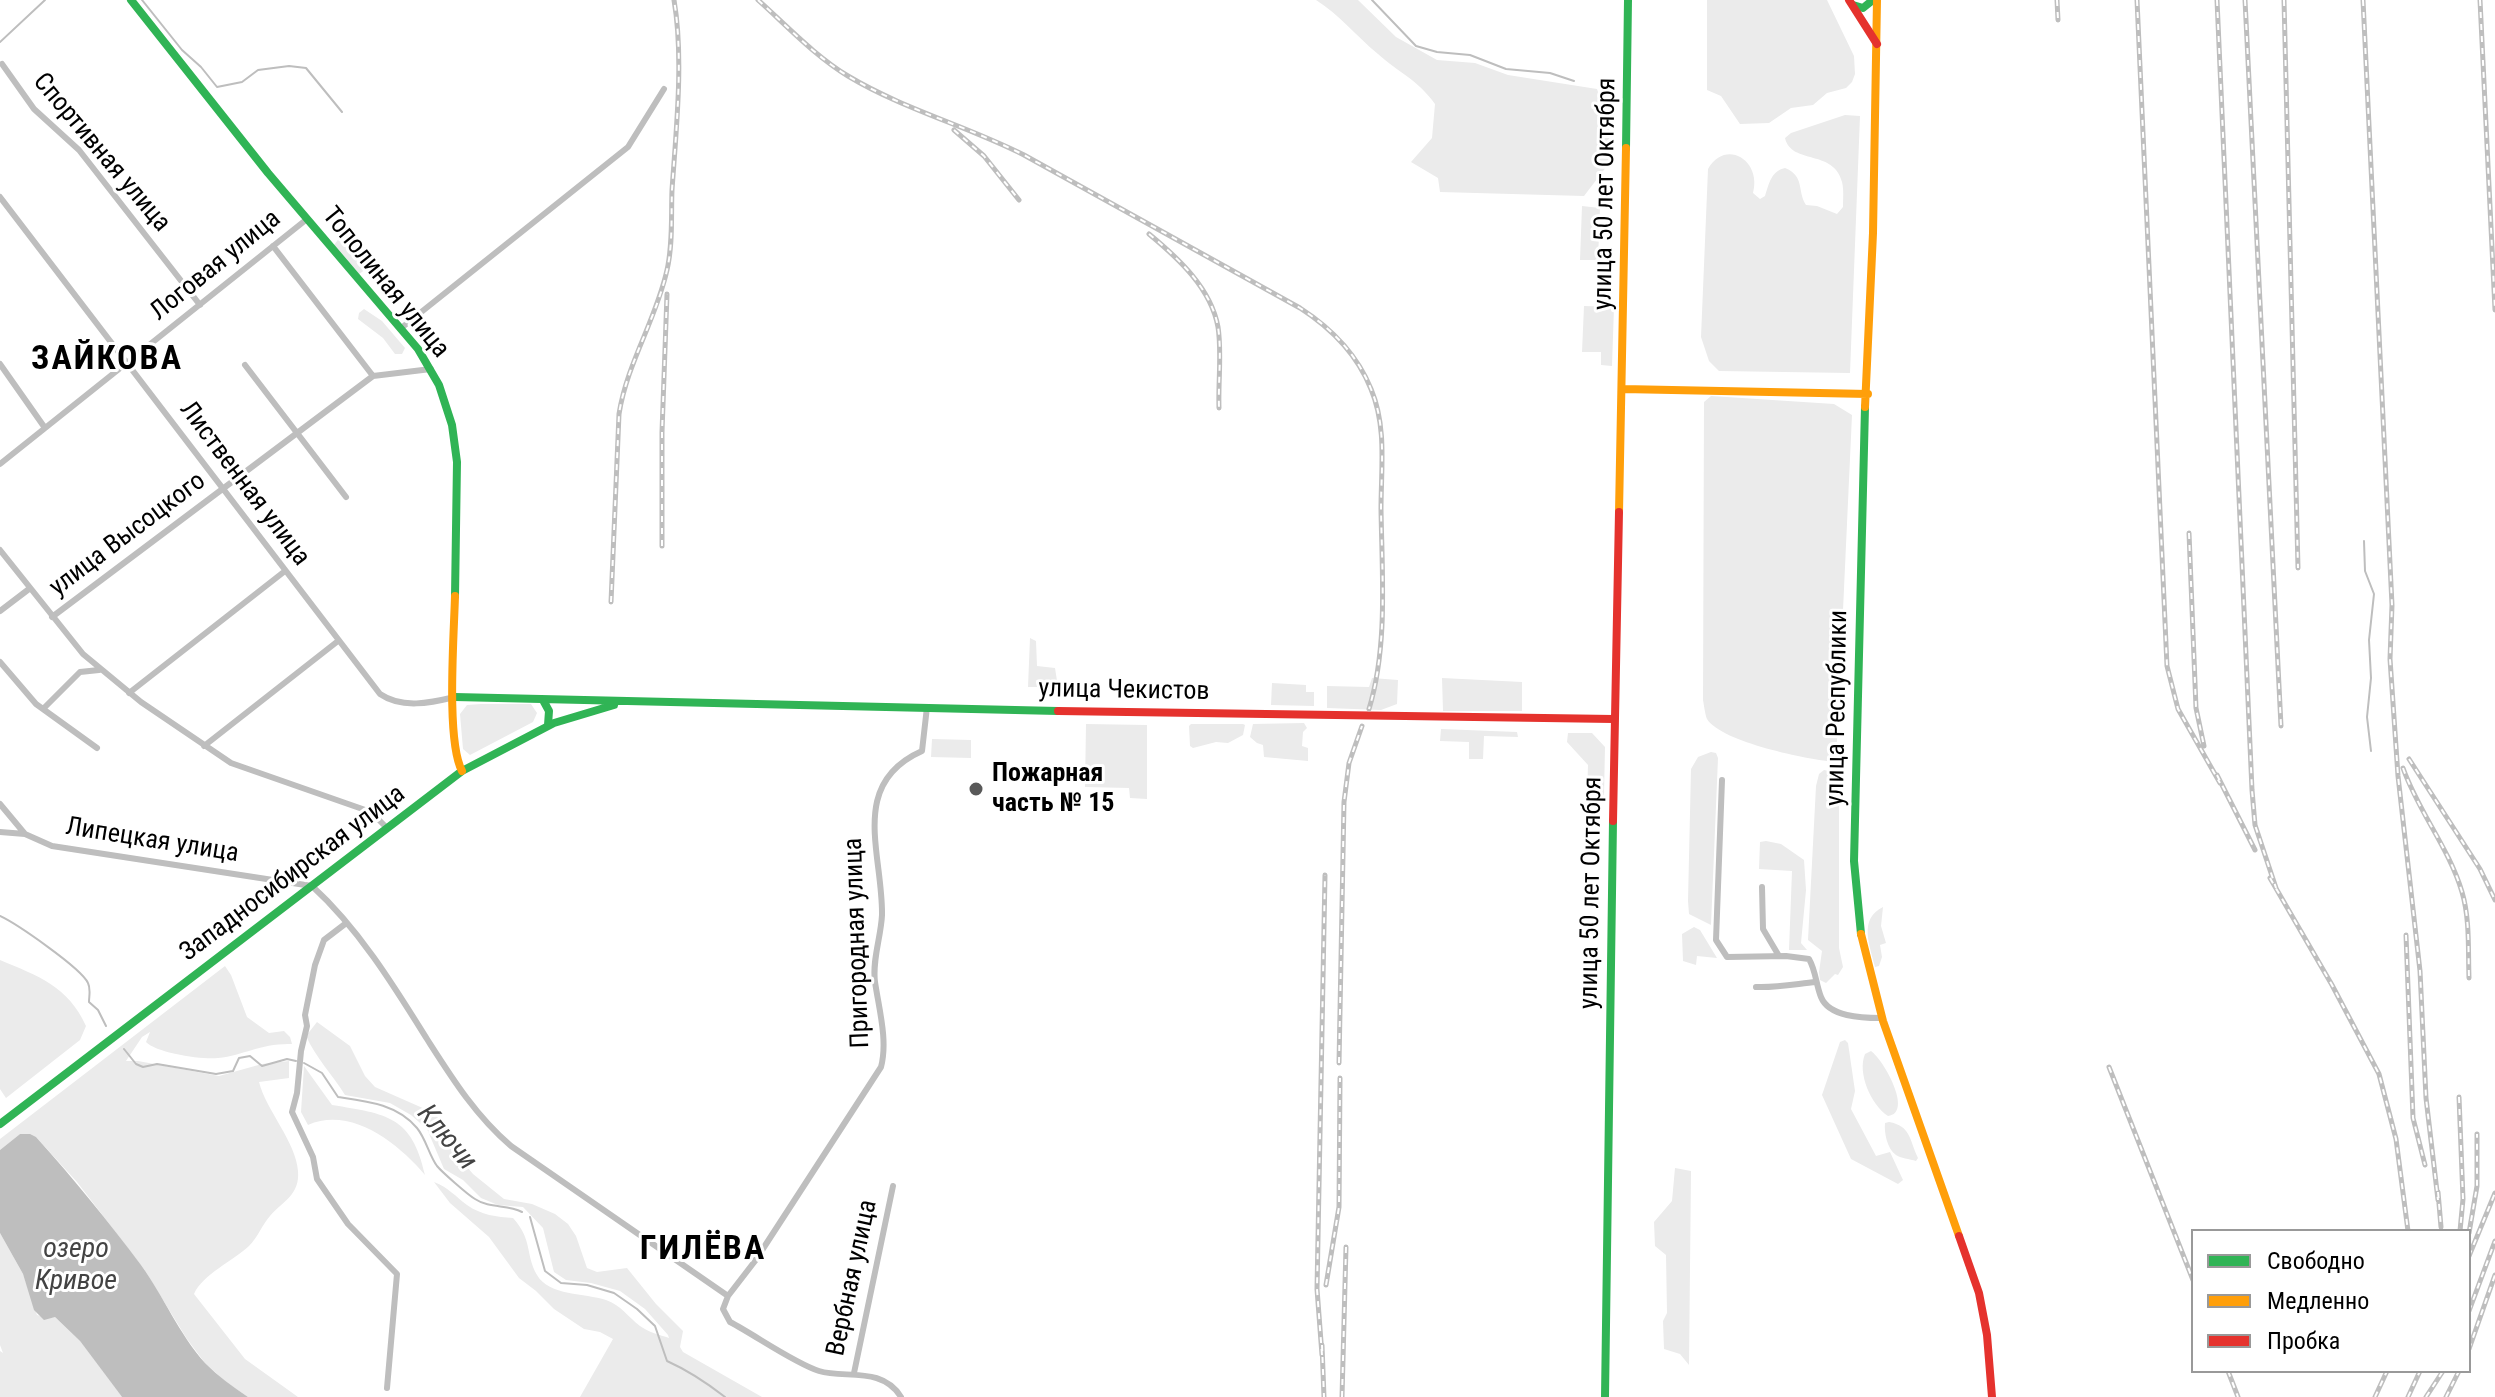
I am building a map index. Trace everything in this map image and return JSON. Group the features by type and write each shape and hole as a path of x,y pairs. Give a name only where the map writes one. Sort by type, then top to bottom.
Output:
{"main road":[{"name":"Тополиная улица","path":"131,0 432,369 452,425 457,462 453,712 456,760 462,771"},
{"name":"улица 50 лет Октября","path":"1605,1397 1613,719 1623,389 1628,0"},
{"path":"1849,1 1863,8 1875,0"},
{"name":"улица Республики","path":"1875,0 1877,45 1868,394 1862,488 1855,883 1862,951 1881,1018 1979,1293 1987,1335 1992,1397"},
{"path":"1849,1 1877,45"},
{"path":"1623,389 1868,394"},
{"path":"455,697 635,702"},
{"path":"543,700 548,706 548,725"},
{"name":"улица Чекистов","path":"635,702 1613,719"},
{"name":"Западносибирская улица","path":"0,1124 462,771 502,746 548,725 605,707 635,702"}],"street":[{"name":"Спортивная улица","path":"2,64 34,109 79,150 200,305"},
{"path":"400,329 628,147 664,89"},
{"name":"Лиственная улица","path":"0,197 380,694 392,703 419,703 455,697"},
{"name":"Логовая улица","path":"0,464 307,219"},
{"path":"273,246 373,376"},
{"path":"0,364 45,428"},
{"path":"245,365 346,497"},
{"name":"улица Высоцкого","path":"52,617 373,376 432,369"},
{"path":"0,550 83,654 129,693 231,763 371,812 387,828"},
{"path":"129,693 285,571"},
{"path":"0,611 29,589"},
{"path":"204,746 338,641"},
{"path":"0,662 43,709 97,748"},
{"path":"43,709 80,672 101,670"},
{"path":"0,680 9,673"},
{"name":"Пригородная улица","path":"728,1296 755,1261 881,1067 883,1051 875,975 882,914 873,820 885,780 906,758 922,751 927,707"},
{"path":"1722,780 1716,940 1727,957 1809,959 1814,967 1821,998 1828,1008 1864,1018 1881,1018"},
{"path":"0,804 25,834"},
{"path":"0,832 25,834"},
{"name":"Липецкая улица","path":"25,834 52,846 312,886"},
{"path":"312,886 393,986 463,1095 493,1131 728,1296 723,1309 730,1322 817,1370 834,1374 854,1373"},
{"path":"1762,887 1763,929 1779,956"},
{"path":"345,924 324,940 315,965 292,1112 313,1157 317,1179 348,1224 397,1274 387,1388"},
{"path":"1756,987 1777,988 1784,984 1816,982"},
{"name":"Вербная улица","path":"893,1186 854,1373 881,1381 901,1397"}],"shaded area":[{"path":"1316,0 1358,0 1396,37 1437,60 1475,63 1508,75 1597,89 1609,126 1610,162 1584,196 1440,192 1438,178 1411,162 1432,138 1435,104 1414,82"},
{"path":"1707,0 1827,0 1854,56 1852,82 1846,88 1827,93 1813,105 1791,108 1769,123 1740,124 1721,96 1707,90"},
{"path":"1845,115 1860,116 1850,373 1719,371 1709,361 1701,337 1708,169 1724,155 1741,157 1752,171 1753,193 1760,199 1765,196 1774,175 1785,168 1798,180 1806,205 1837,214 1843,207 1842,182 1838,172 1831,165 1795,152 1785,138 1791,133"},
{"path":"1582,206 1600,208 1598,260 1580,260"},
{"path":"347,228 375,262 358,275 334,245"},
{"path":"1584,306 1614,307 1612,366 1601,365 1601,352 1582,352"},
{"path":"364,309 382,321 405,348 402,354 395,354 383,338 358,319"},
{"path":"1711,396 1834,404 1852,415 1836,762 1787,754 1747,742 1715,727 1706,717 1703,700 1704,402"},
{"path":"1030,638 1036,641 1037,666 1055,668 1058,687 1028,687"},
{"path":"1372,678 1398,680 1397,704 1381,710 1327,708 1327,686 1369,687"},
{"path":"1442,678 1522,682 1522,711 1443,711"},
{"path":"1272,683 1306,685 1306,692 1314,692 1314,706 1271,705"},
{"path":"531,704 537,713 533,722 470,755 463,749 460,714 467,705"},
{"path":"1304,723 1307,728 1303,732 1302,746 1308,748 1308,761 1264,757 1263,745 1250,737 1253,724"},
{"path":"1086,724 1147,725 1147,799 1130,798 1129,788 1085,787"},
{"path":"1191,724 1245,725 1243,735 1228,743 1216,742 1193,748 1190,746"},
{"path":"1441,729 1517,732 1518,737 1484,736 1483,759 1469,759 1469,742 1440,741"},
{"path":"1568,733 1592,733 1605,747 1604,795 1599,798 1587,797 1588,765 1567,742"},
{"path":"932,739 971,740 971,758 931,757"},
{"path":"1716,753 1718,758 1711,925 1689,914 1688,901 1691,769 1698,757"},
{"path":"1824,770 1835,775 1839,786 1839,948 1843,967 1826,983 1820,980 1819,972 1822,951 1808,940 1816,786 1819,774"},
{"path":"1760,842 1781,844 1804,860 1806,890 1801,943 1807,950 1789,950 1792,871 1759,869"},
{"path":"1883,907 1881,926 1886,943 1880,945 1882,957 1879,966 1875,967 1868,926 1870,918"},
{"path":"1694,927 1700,930 1717,958 1697,956 1696,965 1683,961 1682,934"},
{"path":"0,960 39,977 61,992 79,1012 86,1026 80,1040 6,1098 0,1089"},
{"path":"225,966 247,1017 269,1033 284,1031 292,1044 271,1045 218,1058 202,1058 151,1046 146,1042 150,1032 142,1037 126,1061 219,1076 262,1064 289,1061 289,1078 259,1082 296,1160 296,1186 249,1246 211,1274 194,1294 245,1359 298,1397 248,1397 226,1382 205,1363 144,1269 77,1182 36,1137 20,1134 0,1150 0,1139"},
{"path":"317,1022 350,1046 365,1076 375,1087 434,1113 448,1130 463,1162 504,1199 532,1204 555,1214 568,1224 576,1236 587,1268 597,1272 627,1268 683,1331 680,1347 683,1352 762,1397 580,1397 613,1339 584,1329 554,1309 519,1278 489,1237 450,1203 434,1182 478,1211 513,1218 524,1233 537,1275 550,1287 611,1302 643,1328 669,1338 668,1335 645,1309 620,1291 566,1280 554,1272 543,1228 523,1207 498,1205 481,1198 463,1180 444,1169 427,1129 411,1115 390,1103 345,1095 306,1036"},
{"path":"1845,1040 1855,1091 1851,1109 1876,1156 1890,1152 1903,1180 1898,1184 1851,1159 1822,1095 1840,1042"},
{"path":"1871,1051 1889,1074 1897,1096 1895,1113 1888,1116 1871,1097 1864,1079 1865,1054"},
{"path":"304,1066 332,1105 368,1111 394,1121 404,1129 420,1155 425,1175 387,1140 357,1124 324,1120 308,1125 301,1112"},
{"path":"1885,1123 1905,1130 1918,1158 1916,1161 1898,1156 1890,1149 1885,1127"},
{"path":"1675,1168 1691,1171 1689,1365 1680,1354 1664,1349 1666,1255 1655,1246 1654,1222 1672,1201"},
{"path":"0,1233 23,1274 37,1315 55,1317 80,1341 122,1397 0,1397 0,1351 3,1353 0,1345"}],"water":[{"name":"озеро Кривое","path":"20,1134 36,1137 103,1216 141,1265 179,1328 205,1363 248,1397 122,1397 80,1341 55,1317 44,1320 34,1310 23,1274 0,1233 0,1150"}],"waterway":[{"path":"0,42 45,0"},
{"path":"142,0 217,87 242,82 258,70 289,66 306,68 342,112"},
{"path":"1372,0 1416,46 1437,52 1470,55 1506,69 1550,73 1574,81"},
{"path":"2364,541 2365,571 2374,594 2367,717 2371,751"},
{"name":"Ключи","path":"0,916 48,947 83,976 89,985 89,1002 98,1010 106,1026"},
{"name":"Ключи","path":"124,1049 136,1064 143,1067 157,1064 216,1074 233,1071 239,1058 250,1056 262,1066 287,1059 296,1061"},
{"name":"Ключи","path":"304,1063 322,1073 338,1097 380,1105 409,1120 420,1132 437,1166 472,1197 522,1212"},
{"name":"Ключи","path":"530,1217 545,1271 561,1283 587,1285 614,1293 637,1309 655,1326 667,1361 725,1397"}],"railway":[{"path":"611,602 619,414 628,377 662,288 670,250 679,70 674,0"},
{"path":"758,0 813,50 848,76 891,98 1024,155 1300,308 1342,343 1371,389 1381,433 1381,635 1369,709"},
{"path":"2057,0 2058,20"},
{"path":"2137,0 2167,666 2178,709 2220,783"},
{"path":"2217,0 2252,790 2255,825 2276,888"},
{"path":"2245,0 2281,726"},
{"path":"2284,0 2298,568"},
{"path":"2363,0 2392,605 2390,659 2398,776 2420,971 2426,1098 2438,1200"},
{"path":"2480,0 2495,310"},
{"path":"954,130 984,156 1019,200"},
{"path":"1149,234 1192,275 1214,313 1220,347 1219,408"},
{"path":"662,546 667,294"},
{"path":"2189,533 2196,708 2204,746"},
{"path":"1339,1063 1344,802 1349,763 1362,726"},
{"path":"2409,759 2480,869 2495,900"},
{"path":"2403,768 2462,892 2469,978"},
{"path":"2217,775 2255,850"},
{"path":"1322,1355 1317,1289 1325,875"},
{"path":"2270,878 2379,1074 2396,1139 2408,1229"},
{"path":"2406,935 2413,1118 2425,1165"},
{"path":"2109,1067 2191,1275"},
{"path":"1326,1285 1339,1207 1340,1078"},
{"path":"2459,1097 2463,1199 2460,1229"},
{"path":"2470,1229 2477,1186 2477,1134"},
{"path":"2438,1192 2441,1227"},
{"path":"2471,1251 2495,1193"},
{"path":"2471,1306 2495,1241"},
{"path":"1342,1397 1346,1247"},
{"path":"2471,1343 2495,1275"},
{"path":"1322,1345 1324,1397"},
{"path":"2229,1373 2238,1397"},
{"path":"2375,1397 2386,1373"},
{"path":"2408,1397 2419,1373"},
{"path":"2426,1397 2442,1373"},
{"path":"2446,1397 2458,1373"}],"traffic: fast":[{"path":"131,0 268,173 418,349 439,385 452,425 457,462 455,596"},
{"path":"1626,148 1628,0"},
{"path":"1853,5 1863,8 1873,0"},
{"path":"1861,934 1854,861 1865,407"},
{"path":"455,697 1058,711"},
{"path":"543,700 549,711 548,725"},
{"path":"0,1124 462,771 554,723 614,705"},
{"path":"1605,1397 1613,821"}],"traffic: slow":[{"path":"1865,407 1873,233 1877,0"},
{"path":"1619,512 1626,148"},
{"path":"1623,389 1868,394"},
{"path":"455,596 452,713 462,771"},
{"path":"1861,934 1883,1021 1959,1236"}],"traffic: jam":[{"path":"1849,0 1877,44"},
{"path":"1613,821 1619,512"},
{"path":"1058,711 1613,719"},
{"path":"1959,1236 1979,1293 1987,1335 1992,1397"}],"place":[{"name":"Пожарная часть № 15","path":"976,789"}],"district":[{"name":"ЗАЙКОВА","path":"107,360"},
{"name":"ГИЛЁВА","path":"703,1250"}]}
